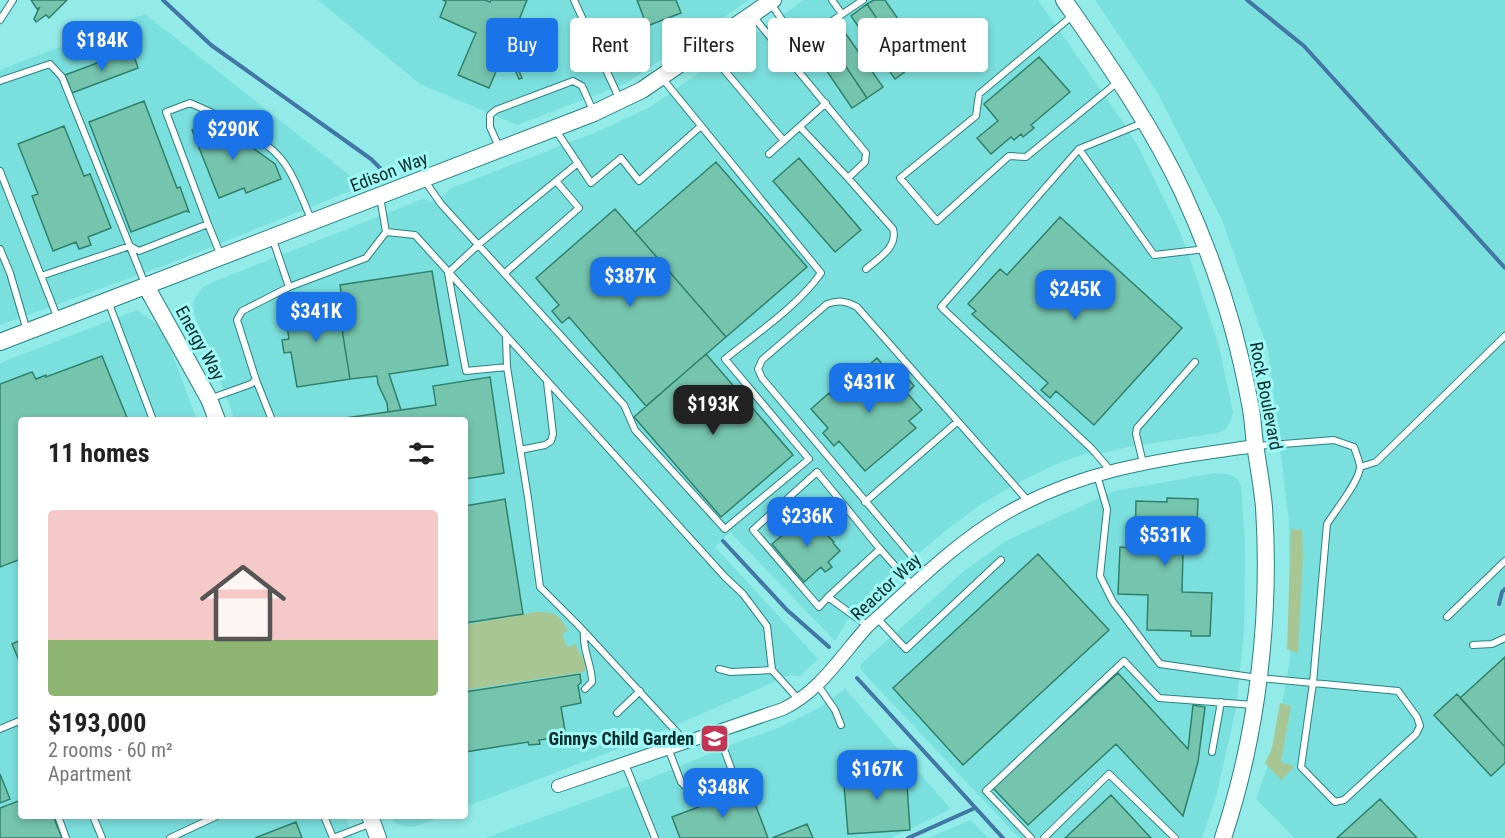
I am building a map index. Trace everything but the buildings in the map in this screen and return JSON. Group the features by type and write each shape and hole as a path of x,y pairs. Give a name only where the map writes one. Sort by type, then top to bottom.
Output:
{"street":[{"name":"Rock Boulevard","path":"1065,0 1120,80 1183,193 1227,307 1245,374 1261,476 1266,582 1255,705 1239,786 1223,838"},
{"name":"Edison Way","path":"748,18 772,1"},
{"name":"Edison Way","path":"0,342 594,114 670,72"},
{"name":"Energy Way","path":"146,286 209,399 216,417"},
{"name":"Reactor Way","path":"558,786 783,709 800,701 832,671 872,622 912,585 974,534 1028,501 1110,470 1255,446"}],"lane":[{"path":"0,20 13,0"},
{"path":"574,0 621,101"},
{"path":"832,0 842,14"},
{"path":"772,1 798,44 863,0"},
{"path":"1074,14 979,94 976,116 900,178 937,221 1009,156 1026,157 1120,80"},
{"path":"752,15 866,153 865,162 848,178"},
{"path":"0,81 50,64 62,77 146,286"},
{"path":"725,72 784,141"},
{"path":"424,180 441,204 624,405 635,430 724,529 809,459 726,359 792,304 815,283 821,273 662,78"},
{"path":"500,150 489,120 490,115 496,110 573,81 582,86 594,114"},
{"path":"222,257 166,112 190,103 220,116 261,141 284,163 313,222"},
{"path":"770,154 826,103"},
{"path":"1110,470 1092,449 941,307 1079,149 1145,122"},
{"path":"555,129 591,183 621,158 639,181 701,126"},
{"path":"800,127 893,229 895,237 890,247 867,269"},
{"path":"1079,149 1154,255 1206,249"},
{"path":"448,273 479,244 578,163"},
{"path":"0,171 58,320"},
{"path":"505,273 579,207 556,181"},
{"path":"271,417 256,380 237,320 242,311 289,286 366,258 386,232 379,197"},
{"path":"41,276 130,246 139,251 208,224"},
{"path":"386,232 415,236 743,594 767,626 772,670 800,701"},
{"path":"272,238 289,286"},
{"path":"0,249 10,273 27,332"},
{"path":"448,273 466,371 507,366"},
{"path":"108,301 152,417"},
{"path":"926,574 762,378 758,369 762,360 827,304 838,301 848,302 857,307 1028,501"},
{"path":"507,336 507,366 540,587 685,741"},
{"path":"1360,467 1376,462 1505,336"},
{"path":"1143,463 1136,434 1137,428 1195,362"},
{"path":"209,399 251,384 256,380"},
{"path":"520,450 545,445 551,441 553,434 547,381"},
{"path":"866,502 957,422"},
{"path":"1097,474 1107,509 1100,576 1113,602 1160,664 1258,678 1313,683 1398,692 1417,717 1420,726 1416,734 1344,800 1335,802 1302,767 1313,683 1327,524 1355,482 1360,467 1354,447 1334,440 1255,446"},
{"path":"880,549 819,607 753,530 817,472 912,585"},
{"path":"828,597 872,622 906,649 1001,560"},
{"path":"1447,617 1505,561"},
{"path":"584,632 583,643 592,673 592,682 585,689"},
{"path":"1473,645 1492,644 1505,638"},
{"path":"1031,838 987,791 1124,661 1158,698 1255,705"},
{"path":"719,669 731,672 772,670"},
{"path":"817,684 835,710 841,725"},
{"path":"617,712 640,691"},
{"path":"1212,752 1221,702"},
{"path":"0,729 18,721"},
{"path":"668,748 681,782 692,793 725,781 730,768 717,730"},
{"path":"625,763 656,838"},
{"path":"1044,838 1109,774 1175,838"},
{"path":"59,819 66,838"},
{"path":"94,819 102,838"},
{"path":"171,838 211,819"},
{"path":"325,819 333,838 373,826"}],"shaded area":[{"path":"318,0 749,0 722,18 662,18 662,59 650,67 650,18 570,18 570,72 643,72 625,84 517,125 420,84"},
{"path":"804,0 1038,0 1123,122 1139,148 1178,227 1219,346 1233,412 1231,421 1226,429 1217,433 1128,447 1091,456 1088,453 1059,463 1021,481 980,505 906,564 854,609 835,641 730,532 715,547 818,659 800,676 790,675 644,739 468,806 468,417 234,417 193,310 194,300 203,287 218,280 423,199 431,202 446,194 449,189 599,131 650,107 700,72 756,72 756,33 768,25 768,72 846,72 846,18 778,18"},
{"path":"1095,0 1505,0 1505,838 1294,838 1256,799 1276,743 1290,658 1289,522 1268,350 1222,220 1157,92"},
{"path":"145,14 363,186 171,263 0,325 0,70"},
{"path":"137,310 163,329 196,417 18,417 18,819 346,819 353,838 0,838 0,363"},
{"path":"1216,473 1231,475 1238,479 1241,487 1245,540 1244,632 1236,709 1216,796 1202,838 1019,838 862,671 860,668 862,663 964,571 1006,541 1114,491"},
{"path":"845,689 951,809 891,838 485,838 651,778 778,728 819,708"},
{"path":"392,819 435,819 414,827 402,826"},
{"path":"971,820 988,838 928,838"}],"green space":[{"path":"1291,529 1302,530 1303,557 1298,653 1287,649"},
{"path":"536,612 556,615 568,631 562,634 567,647 575,644 587,665 584,672 468,690 468,624"},
{"path":"1280,703 1291,706 1281,762 1293,766 1281,780 1265,763 1272,748"}],"waterway":[{"path":"163,0 211,45 371,159 380,168"},
{"path":"1247,0 1304,46 1505,268"},
{"path":"723,541 787,610 829,647"},
{"path":"1499,604 1505,589"},
{"path":"857,678 1003,838"},
{"path":"908,838 975,808"}],"place":[{"name":"Ginnys Child Garden","path":"715,739"}]}
